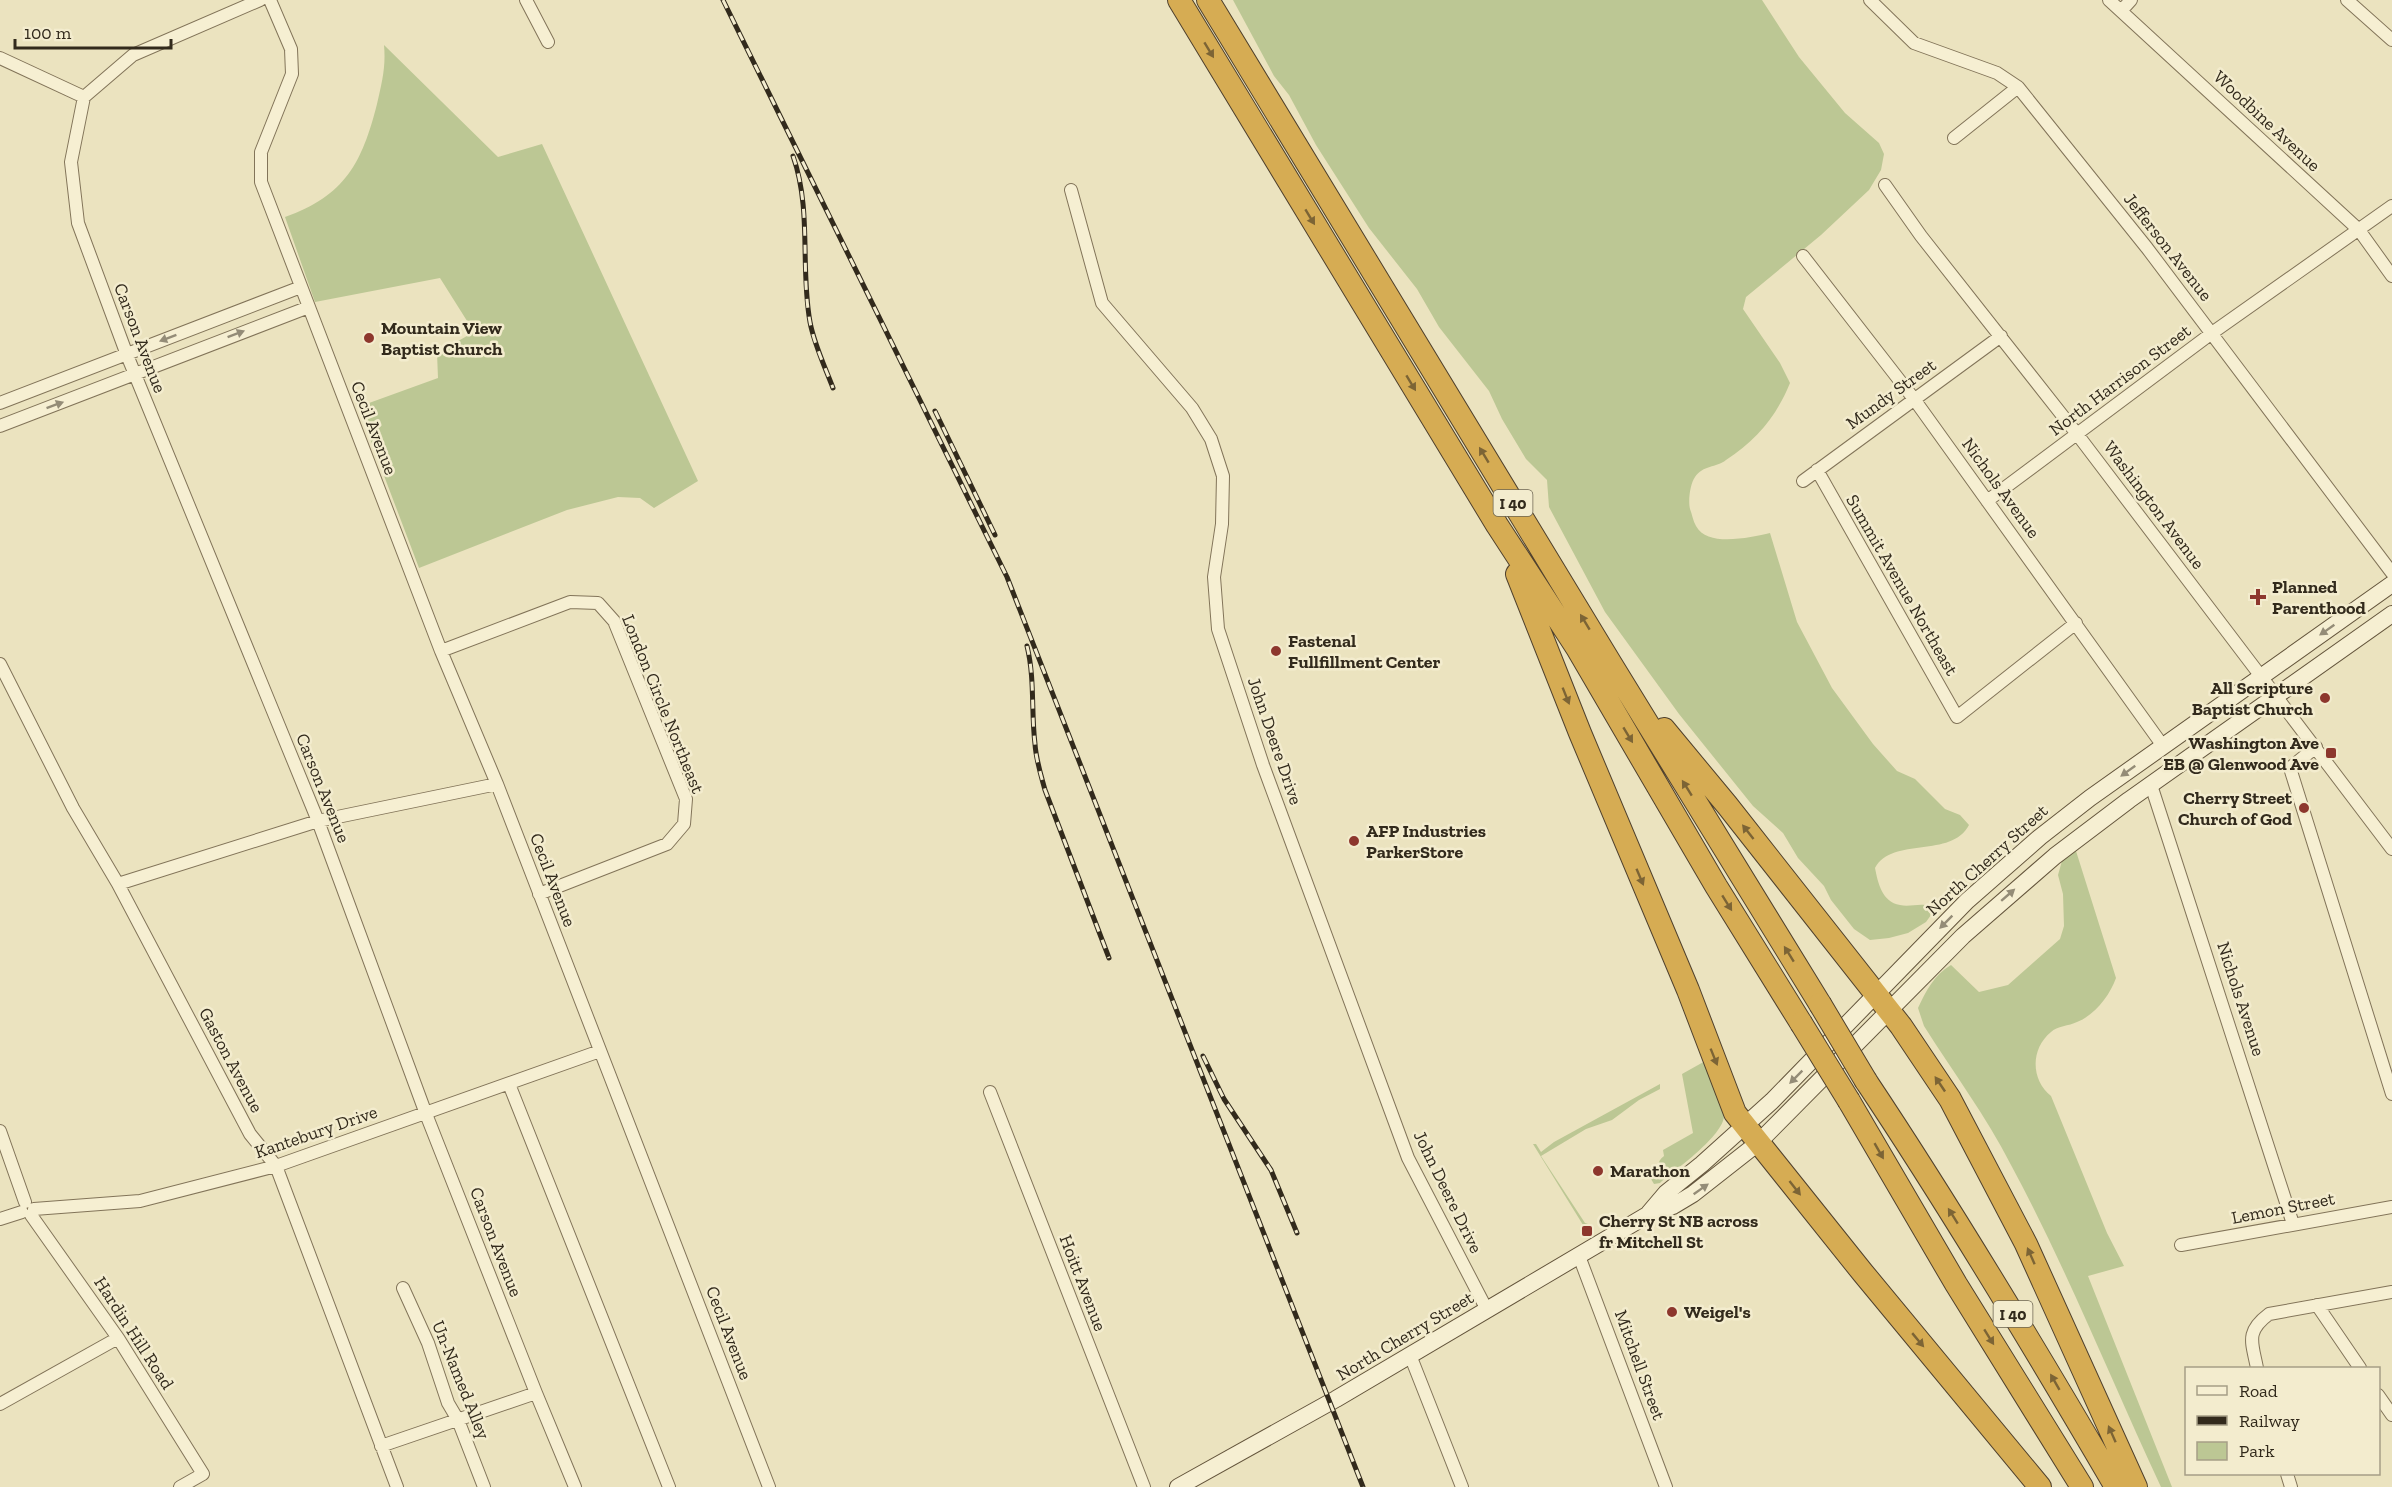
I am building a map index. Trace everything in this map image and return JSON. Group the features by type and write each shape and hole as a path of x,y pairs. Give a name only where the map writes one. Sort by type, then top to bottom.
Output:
{"highway":[{"name":"I 40","path":"1179,0 1497,525 1576,648 1716,886 1849,1101 1956,1284 2082,1487"},
{"name":"I 40","path":"1208,0 1866,1081 1908,1143 2036,1350 2116,1487"},
{"path":"1497,525 1735,1113 1863,1273 2040,1487"},
{"path":"1611,664 1727,805 1882,1002 1950,1099 2026,1244 2136,1487"}],"main road":[{"name":"North Cherry Street","path":"1178,1487 1281,1431 1649,1214 1673,1206 1693,1194 1751,1135 1778,1126 1967,901 2011,861 2060,821 2163,746 2392,584"},
{"name":"North Cherry Street","path":"1882,1002 1940,958 2013,890 2094,826 2392,614"}],"street":[{"path":"0,58 84,97 133,55 260,0"},
{"name":"Cecil Avenue","path":"270,0 291,49 292,74 261,152 261,182 441,651 497,784 769,1487"},
{"path":"526,0 548,42"},
{"name":"Jefferson Avenue","path":"1870,0 1914,43 1997,73 2018,87 2147,248 2392,573"},
{"name":"Woodbine Avenue","path":"2109,0 2359,230 2392,276"},
{"path":"2121,11 2132,0"},
{"path":"2347,0 2392,40"},
{"path":"1954,138 2018,87"},
{"name":"Carson Avenue","path":"84,97 71,162 78,223 135,375 318,821 426,1114 575,1487"},
{"name":"Washington Avenue","path":"1885,185 1921,236 2077,434 2392,849"},
{"name":"John Deere Drive","path":"1071,190 1102,303 1192,408 1211,439 1223,476 1222,524 1214,578 1218,629 1263,765 1408,1158 1487,1310"},
{"name":"North Harrison Street","path":"1987,501 2212,333 2392,206"},
{"name":"Nichols Avenue","path":"1803,256 1914,399 2163,746"},
{"path":"0,403 301,287"},
{"path":"0,426 309,307"},
{"name":"Mundy Street","path":"1803,481 2001,336"},
{"path":"23,394 30,414"},
{"name":"Summit Avenue Northeast","path":"1817,470 1957,717 2076,623"},
{"name":"London Circle Northeast","path":"441,651 570,602 597,603 614,621 686,799 684,824 667,844 539,894"},
{"name":"Gaston Avenue","path":"0,664 73,808 118,884 250,1134 276,1166 397,1487"},
{"path":"2316,747 2290,768 2392,1094"},
{"path":"118,884 318,821 497,784"},
{"name":"Nichols Avenue","path":"2151,785 2293,1224"},
{"name":"Kantebury Drive","path":"0,1220 28,1209 141,1202 276,1166 600,1051"},
{"path":"509,1084 669,1487"},
{"name":"Hoitt Avenue","path":"990,1092 1144,1487"},
{"name":"Hardin Hill Road","path":"0,1131 28,1209 118,1338 203,1474 180,1487"},
{"name":"Lemon Street","path":"2181,1245 2392,1206"},
{"name":"Mitchell Street","path":"1579,1256 1666,1487"},
{"name":"Un-Named Alley","path":"404,1288 428,1343 448,1404 458,1420 484,1487"},
{"path":"2257,1367 2251,1340 2256,1324 2269,1314 2392,1292"},
{"path":"2318,1305 2359,1367"},
{"path":"0,1404 118,1338"},
{"path":"1410,1355 1462,1487"},
{"path":"381,1446 536,1393"},
{"path":"2380,1397 2392,1415"}],"green space":[{"path":"1233,0 1762,0 1799,57 1845,113 1879,143 1884,154 1881,170 1869,190 1821,235 1746,297 1743,309 1780,363 1790,383 1772,417 1756,436 1726,460 1698,473 1693,480 1689,506 1696,526 1710,537 1730,539 1770,533 1797,622 1832,688 1873,744 1897,771 1915,779 1945,809 1960,815 1969,825 1961,835 1949,842 1895,853 1883,858 1875,868 1879,886 1885,896 1900,905 1925,905 1931,915 1926,922 1908,933 1870,940 1854,929 1831,900 1824,886 1798,858 1783,833 1753,806 1679,714 1605,612 1549,507 1547,480 1526,459 1502,419 1489,391 1439,327 1417,289 1369,228 1316,145 1289,95 1274,76"},
{"path":"384,45 498,157 542,144 698,481 654,508 640,498 618,497 567,510 419,568 358,407 438,378 437,353 474,332 440,278 315,302 285,217 306,209 337,188 357,160 365,144 377,104 384,68"},
{"path":"2076,851 2116,978 2106,998 2090,1015 2054,1030 2044,1039 2036,1056 2037,1073 2044,1089 2051,1096 2107,1233 2124,1266 2088,1276 2172,1487 2161,1487 2070,1284 2031,1204 1991,1129 1924,1026 1918,1008 1935,979 1951,965 1979,992 2008,985 2060,939 2064,926 2063,894 2058,875 2062,861"},
{"path":"1707,1060 1722,1102 1724,1115 1722,1123 1717,1132 1698,1152 1660,1183 1654,1184 1651,1179 1664,1156 1663,1150 1693,1133 1682,1074"},
{"path":"1660,1084 1660,1089 1639,1100 1612,1120 1586,1129 1541,1156 1585,1223 1591,1225 1591,1231 1588,1233 1533,1144 1536,1144 1541,1152 1554,1142"}],"railway":[{"path":"723,0 1007,577 1363,1487"},
{"path":"793,156 802,197 810,322 833,388"},
{"path":"935,411 995,535"},
{"path":"1027,646 1040,773 1109,958"},
{"path":"1203,1056 1224,1099 1271,1170 1297,1233"}],"place":[{"name":"Mountain View Baptist Church","path":"369,338"},
{"name":"Planned Parenthood","path":"2258,597"},
{"name":"Fastenal Fullfillment Center","path":"1276,651"},
{"name":"All Scripture Baptist Church","path":"2325,698"},
{"name":"Washington Ave EB @ Glenwood Ave","path":"2331,753"},
{"name":"Cherry Street Church of God","path":"2304,808"},
{"name":"AFP Industries ParkerStore","path":"1354,841"},
{"name":"Marathon","path":"1598,1171"},
{"name":"Cherry St NB across fr Mitchell St","path":"1587,1231"},
{"name":"Weigel's","path":"1672,1312"}]}
